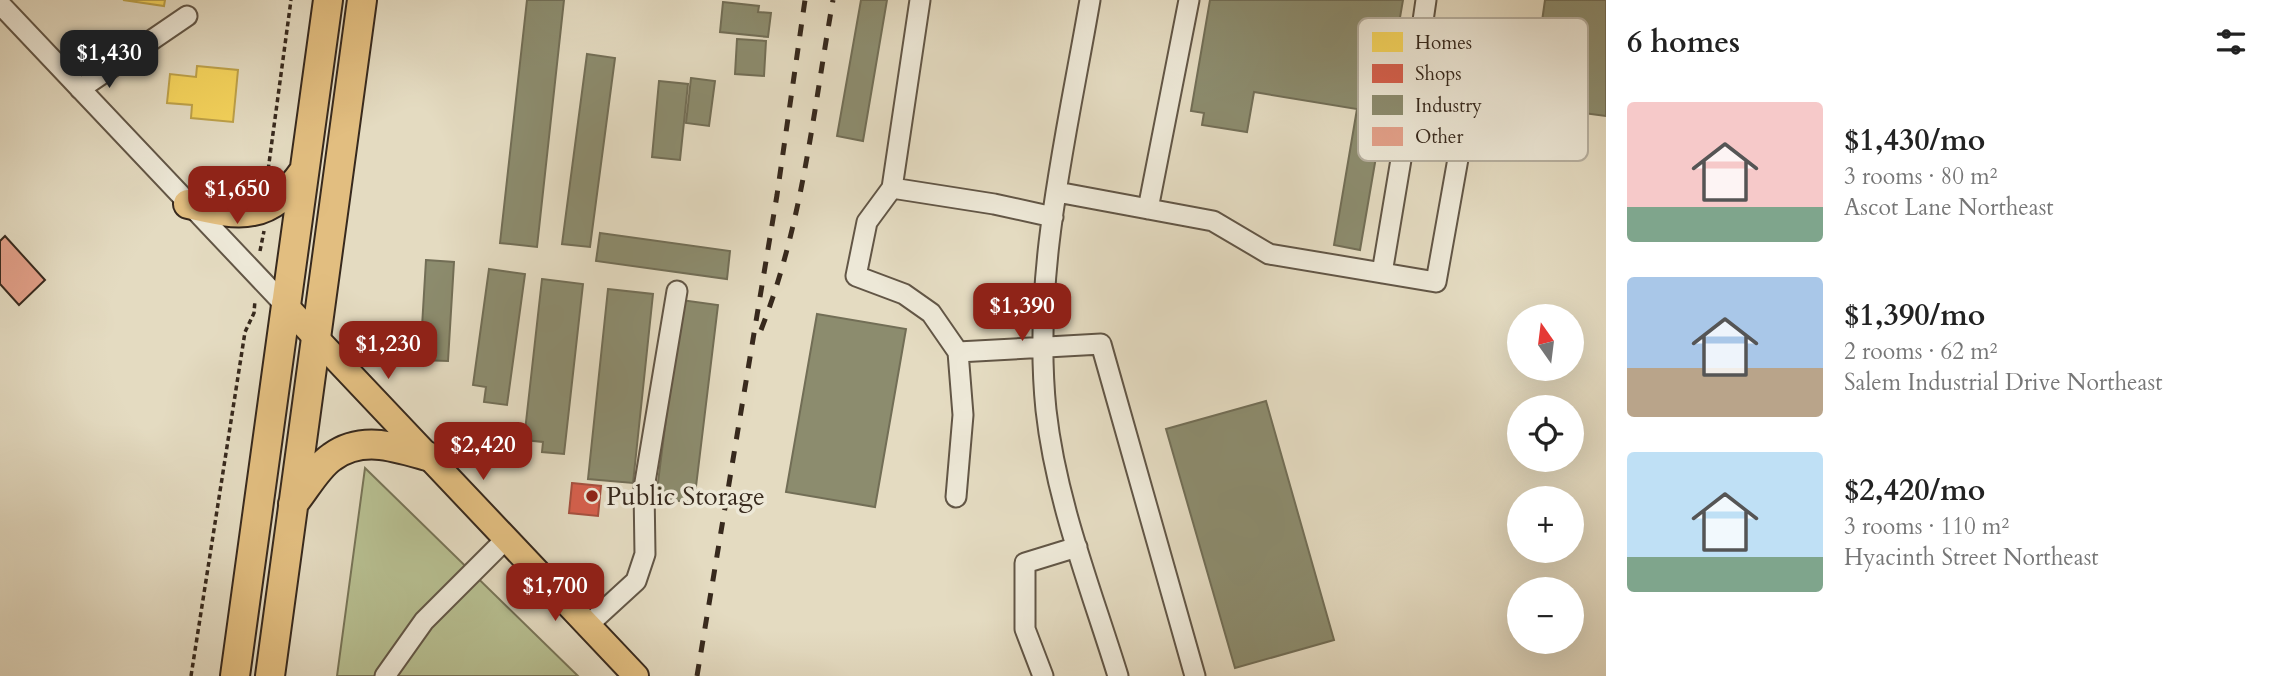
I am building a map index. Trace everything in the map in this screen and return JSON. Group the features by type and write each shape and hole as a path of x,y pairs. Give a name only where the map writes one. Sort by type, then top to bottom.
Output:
{"highway":[{"path":"235,676 328,0"},
{"path":"270,676 362,0"},
{"path":"188,204 229,214 266,209 291,189 304,171"},
{"path":"293,504 331,457 358,446 385,443 428,456"}],"main road":[{"path":"285,304 636,676"}],"street":[{"path":"920,0 892,188 867,222 856,276 904,294 931,313 958,352 963,415 956,497"},
{"path":"1090,0 1053,217 1041,317 1042,350 1046,412 1057,470 1077,547 1118,676"},
{"path":"1148,209 1189,0"},
{"path":"1423,18 1426,0"},
{"path":"0,4 285,304"},
{"path":"80,89 187,16"},
{"path":"1382,273 1401,161"},
{"path":"1057,192 1213,221 1269,254 1436,282 1458,161"},
{"path":"892,188 994,204 1053,217"},
{"path":"588,625 636,581 645,554 643,488 677,291"},
{"path":"958,352 1042,350 1101,344 1195,676"},
{"path":"385,676 424,621 506,538"},
{"path":"1043,676 1025,629 1025,563 1077,547"}],"path":[{"path":"267,183 291,0"},
{"path":"191,676 216,502 245,332 254,313 257,275"}],"green space":[{"path":"365,468 578,676 337,676"}],"building: Homes":[{"path":"123,0 165,0 164,6"},
{"path":"197,66 238,70 233,122 191,118 192,105 167,103 170,74 196,77"}],"building: Shops":[{"path":"572,483 601,486 598,516 569,513"}],"building: Industry":[{"path":"527,0 564,0 537,247 500,243"},
{"path":"861,0 887,0 863,141 837,136"},
{"path":"1210,0 1403,0 1400,18 1358,18 1358,161 1375,161 1360,250 1334,245 1357,109 1254,92 1247,132 1202,125 1204,113 1191,111"},
{"path":"1545,0 1606,0 1606,116 1588,114 1588,18 1542,18"},
{"path":"723,2 759,6 758,12 771,13 768,37 720,32"},
{"path":"737,39 766,41 764,76 735,74"},
{"path":"587,54 615,58 590,247 562,244"},
{"path":"691,78 715,81 709,126 686,123"},
{"path":"659,81 688,84 680,160 652,157"},
{"path":"600,233 730,251 727,279 596,261"},
{"path":"426,260 454,262 448,361 420,360"},
{"path":"489,269 525,274 507,405 484,402 486,387 473,385"},
{"path":"542,279 583,284 564,454 542,452 543,442 524,440"},
{"path":"608,289 653,294 633,483 588,479"},
{"path":"681,300 718,305 694,503 656,498"},
{"path":"817,314 906,329 875,507 786,492"},
{"path":"1266,401 1334,640 1235,668 1166,429"}],"building: Other":[{"path":"5,236 45,280 19,305 0,284 0,241"}],"railway":[{"path":"697,676 777,195 805,0"},
{"path":"761,330 775,290 797,208 833,0"}],"place":[{"name":"Public Storage","path":"592,496"}]}
